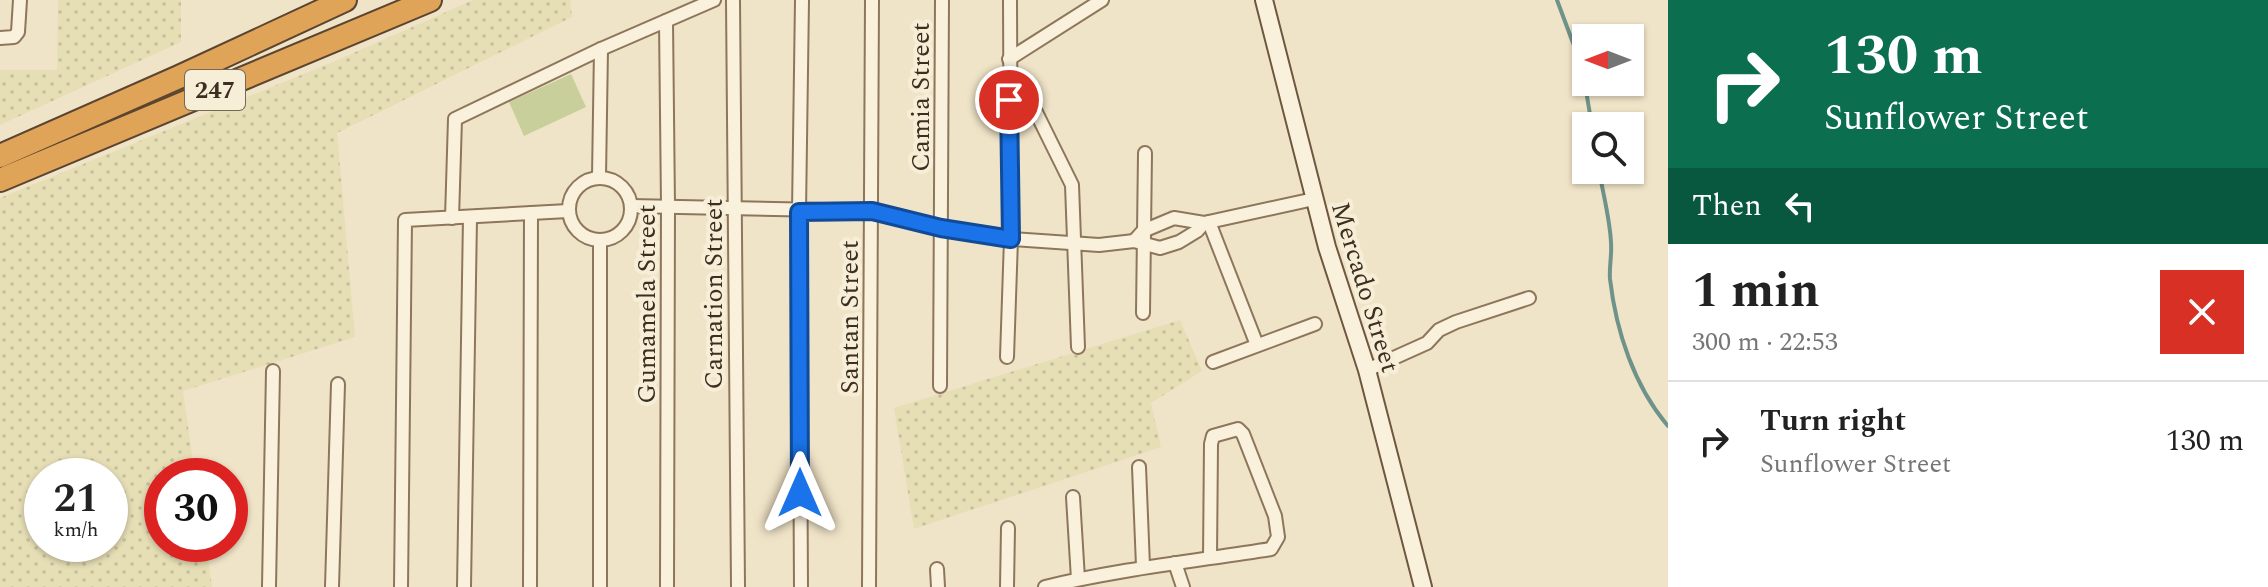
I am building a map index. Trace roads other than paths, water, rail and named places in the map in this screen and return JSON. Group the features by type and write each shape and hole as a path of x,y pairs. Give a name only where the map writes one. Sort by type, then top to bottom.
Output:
{"highway":[{"name":"247","path":"0,156 345,0"},
{"name":"247","path":"0,180 417,3"}],"street":[{"path":"0,38 14,37 18,32 20,0"},
{"path":"452,218 455,119 601,49 714,0"},
{"name":"Carnation Street","path":"733,0 738,587"},
{"path":"801,587 799,212 802,0"},
{"name":"Santan Street","path":"869,587 872,0"},
{"name":"Camia Street","path":"940,386 942,0"},
{"path":"1007,357 1011,239 1010,0"},
{"path":"1009,65 1087,4 1102,0"},
{"name":"Mercado Street","path":"1264,0 1327,247 1367,370 1423,587"},
{"name":"Gumamela Street","path":"666,21 667,587"},
{"path":"599,177 601,49"},
{"path":"1009,65 1027,94 1072,185 1078,347"},
{"path":"1143,313 1140,239 1145,153"},
{"path":"599,177 609,178 624,189 631,206 630,216 619,234 600,241 575,229 568,211 569,201 580,184 599,177"},
{"path":"631,206 799,212 872,211 941,228 1011,239 1099,245 1140,239 1174,218 1206,223 1314,199"},
{"path":"401,587 405,220 568,211"},
{"path":"530,587 531,213"},
{"path":"464,587 470,218"},
{"path":"1140,239 1160,248 1179,242 1206,223"},
{"path":"1206,223 1257,345"},
{"path":"600,241 600,587"},
{"path":"1367,370 1427,343 1439,330 1456,322 1529,298"},
{"path":"1213,362 1315,324"},
{"path":"269,587 273,371"},
{"path":"332,587 338,384"},
{"path":"1045,587 1143,566 1175,563 1210,558 1271,549 1278,537 1275,516 1243,434 1238,429 1213,436 1210,558"},
{"path":"1139,467 1143,566"},
{"path":"1073,497 1078,579"},
{"path":"1007,587 1008,528"},
{"path":"1175,563 1183,587"},
{"path":"937,569 938,587"}],"waterway":[{"path":"1557,0 1582,67 1590,112"},
{"path":"1602,184 1610,234 1610,279 1622,338 1636,376 1668,426"}]}
